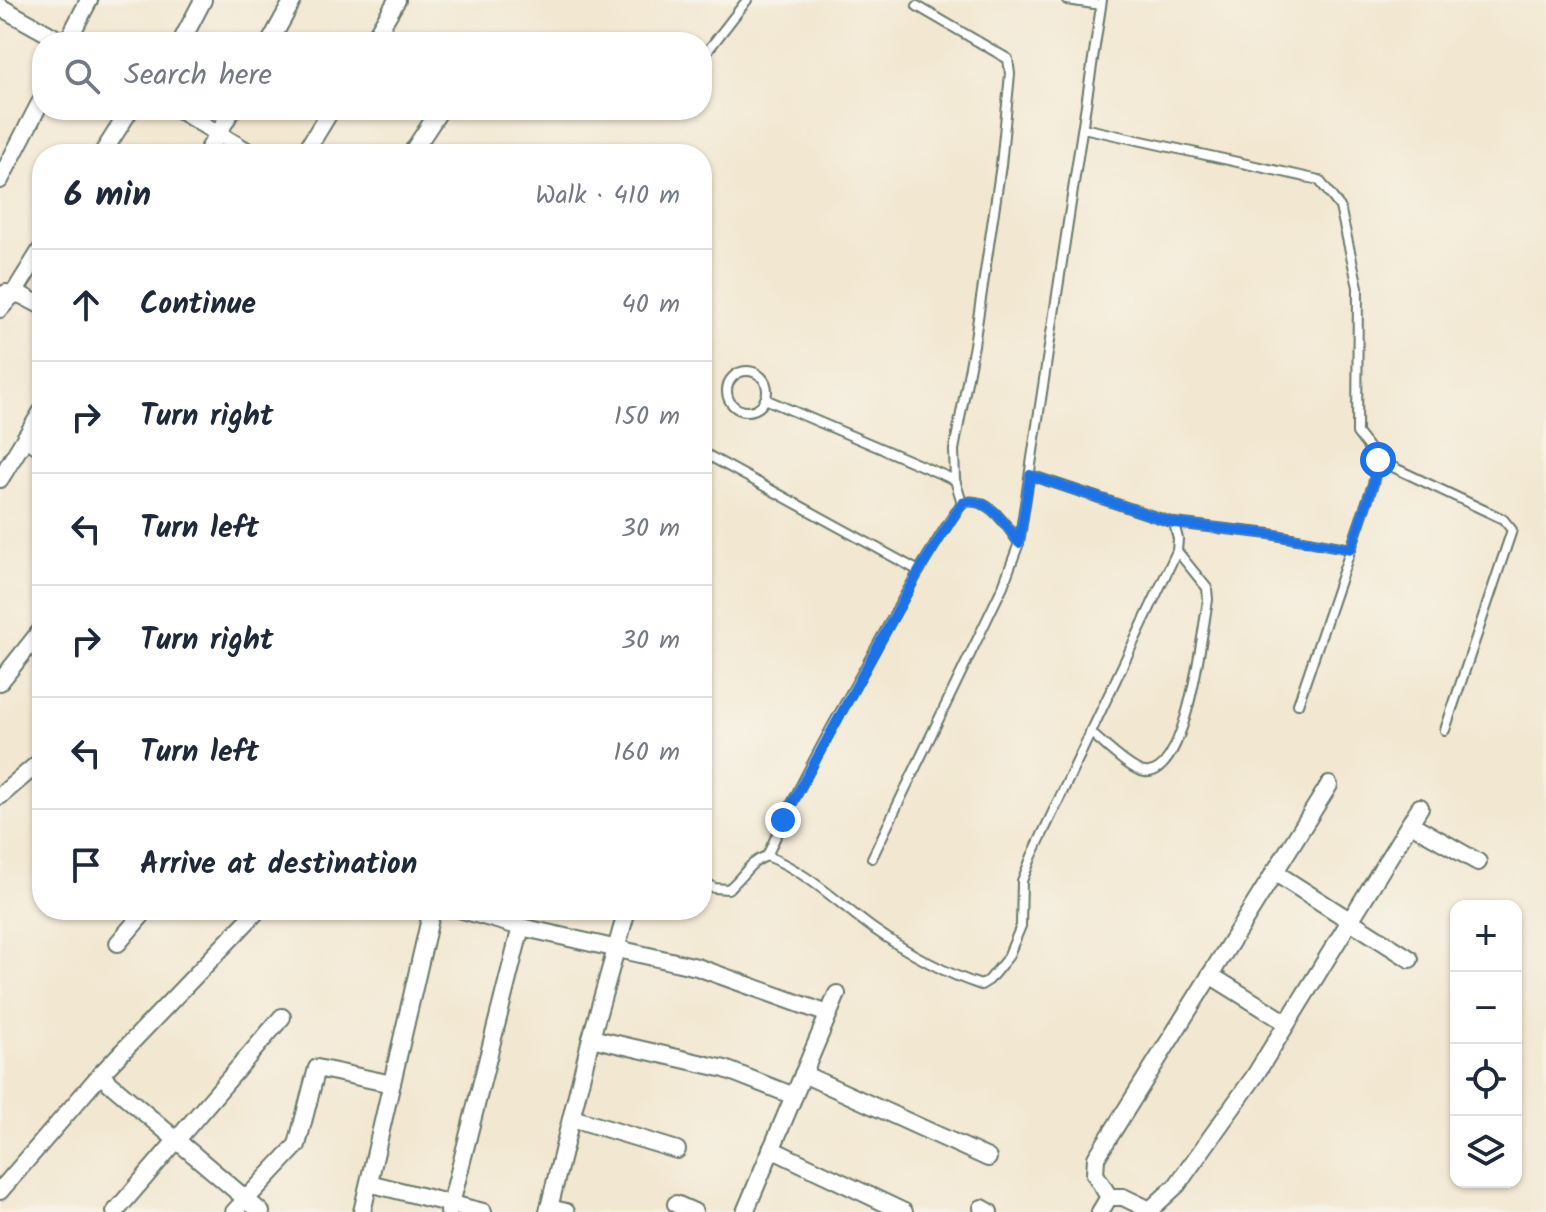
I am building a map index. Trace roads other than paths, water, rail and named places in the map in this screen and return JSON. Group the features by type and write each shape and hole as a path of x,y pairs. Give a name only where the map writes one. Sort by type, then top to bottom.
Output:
{"street":[{"path":"71,32 89,0"},
{"path":"186,32 203,0"},
{"path":"275,32 293,0"},
{"path":"378,32 397,0"},
{"path":"0,7 46,32"},
{"path":"0,180 32,118"},
{"path":"108,144 124,120"},
{"path":"196,120 236,144"},
{"path":"212,144 226,120"},
{"path":"310,144 325,120"},
{"path":"418,144 433,120"},
{"path":"0,309 7,293 32,261"},
{"path":"7,293 32,302"},
{"path":"0,479 32,427"},
{"path":"25,438 32,442"},
{"path":"0,682 32,642"},
{"path":"0,796 32,769"},
{"path":"1109,1197 1095,1174 1096,1158 1329,785"},
{"path":"1109,1197 1123,1197 1150,1210 1167,1196 1254,1077 1420,807"},
{"path":"1411,824 1478,862"},
{"path":"1274,872 1410,959"},
{"path":"118,943 138,920"},
{"path":"0,1191 100,1075 248,920"},
{"path":"362,1212 430,920"},
{"path":"497,920 697,967 828,1014"},
{"path":"555,1211 591,1038 624,920"},
{"path":"450,1208 521,927"},
{"path":"1210,975 1287,1023"},
{"path":"745,1212 837,994"},
{"path":"115,1212 282,1017"},
{"path":"591,1038 725,1069 794,1096"},
{"path":"234,1212 297,1145 317,1068 392,1084"},
{"path":"803,1074 988,1158"},
{"path":"100,1075 261,1212"},
{"path":"572,1118 677,1150"},
{"path":"771,1149 904,1212"},
{"path":"369,1183 450,1208 483,1212"},
{"path":"1100,1212 1109,1197"},
{"path":"676,1204 694,1212"}],"lane":[{"path":"712,45 747,0"},
{"path":"872,858 1003,586 1019,543 1102,3 1067,0"},
{"path":"917,6 1008,59 1010,74 1001,165 979,315 954,450 955,480 962,503"},
{"path":"1083,128 1319,180 1340,207 1358,287 1357,433 1378,460 1503,519 1512,530 1445,730"},
{"path":"739,372 759,375 766,386 765,399 756,409 737,409 728,399 729,380 739,372"},
{"path":"765,399 955,480"},
{"path":"712,457 919,571"},
{"path":"1298,704 1373,484 1378,460"},
{"path":"1030,475 1174,523 1270,534 1351,549"},
{"path":"712,886 728,889 738,882 748,867 767,856 783,820 919,571 962,503 969,500 996,512 1019,543"},
{"path":"767,856 819,886 871,927 915,956 981,985 989,980 1008,957 1021,926 1022,881 1177,551 1174,523"},
{"path":"1090,732 1140,772 1153,773 1166,764 1183,732 1208,600 1207,588 1177,551"}]}
